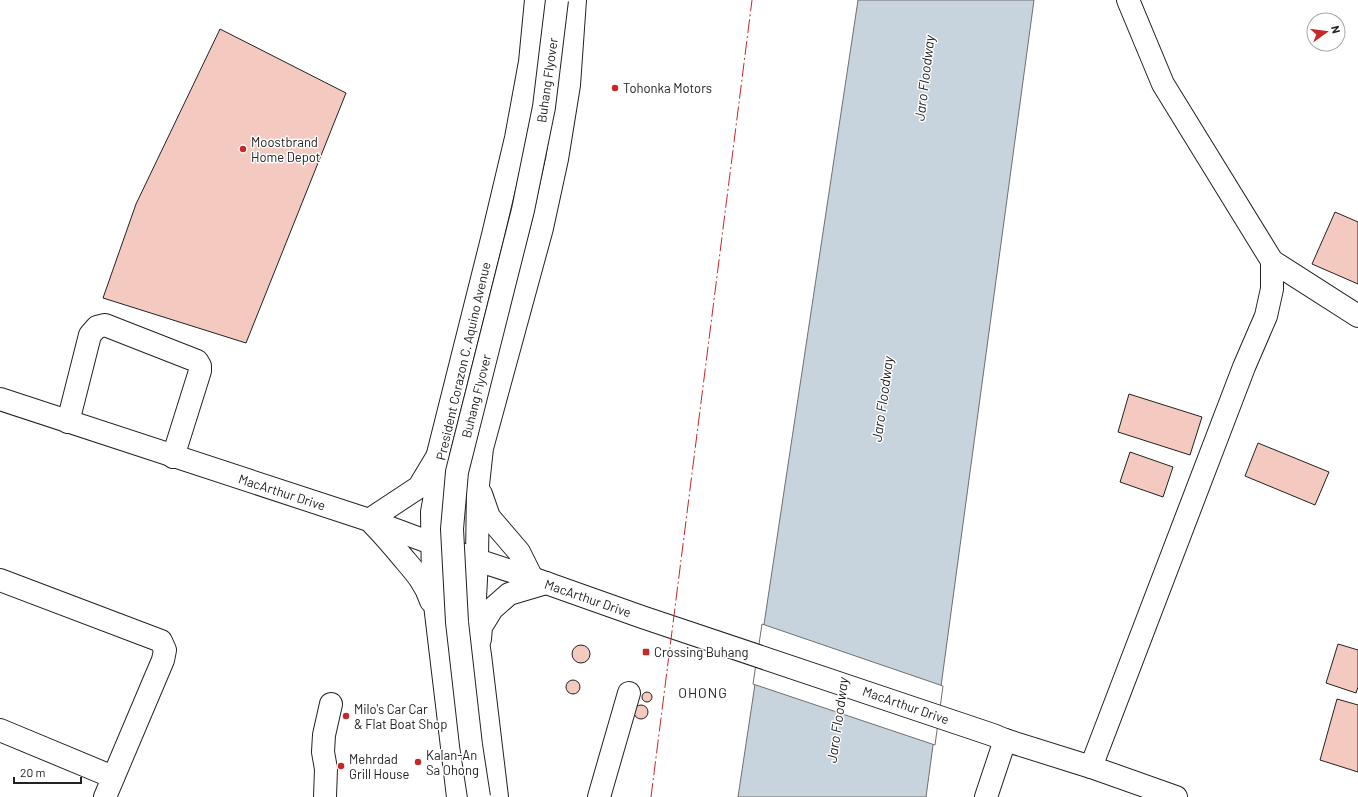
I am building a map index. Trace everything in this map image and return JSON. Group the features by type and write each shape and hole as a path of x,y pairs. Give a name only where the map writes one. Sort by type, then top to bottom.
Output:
{"main road":[{"name":"President Corazon C. Aquino Avenue","path":"458,797 433,588 432,512 438,478 438,454 485,271 512,153 530,62 536,0"},
{"name":"Buhang Flyover","path":"478,797 455,599 452,529 457,472 523,210 544,107 557,0"},
{"path":"496,797 480,656 474,617 477,560 478,485 482,448 542,228 557,159 569,85 575,0"},
{"path":"1128,0 1163,84 1272,262 1358,316"},
{"path":"1092,767 1241,374 1266,316 1272,289 1272,262"},
{"path":"68,422 90,335 97,327 105,325 197,362 200,366 200,371 173,457"},
{"name":"MacArthur Drive","path":"0,399 173,457 369,520 477,560 999,737 1092,767 1176,797"},
{"path":"436,615 427,589 416,571 369,520 420,487 438,454"},
{"path":"478,485 489,516 519,552 539,580 509,594 492,609 481,627 480,656"},
{"path":"0,580 161,641 165,650 163,660 105,797"},
{"path":"599,797 629,693"},
{"path":"325,797 326,769 323,752 324,735 331,704"},
{"path":"0,730 113,777"},
{"path":"986,797 999,737"}],"water":[{"name":"Jaro Floodway","path":"858,0 1034,0 926,797 738,797"}],"pier":[{"path":"762,624 943,686 935,745 753,684"}],"building":[{"name":"Moostbrand Home Depot","path":"220,29 346,93 246,343 103,298 136,204"},
{"path":"1335,212 1358,222 1358,284 1312,264"},
{"path":"1129,394 1202,417 1190,455 1118,432"},
{"path":"1258,443 1329,472 1315,505 1245,476"},
{"path":"1130,452 1173,467 1163,497 1120,482"},
{"path":"1338,644 1358,650 1358,687 1356,693 1326,683"},
{"path":"581,645 587,648 590,654 587,660 581,663 575,660 572,654 575,648"},
{"path":"570,680 576,680 580,684 580,690 576,694 570,694 566,690 566,684"},
{"path":"645,692 649,692 651,693 651,701 645,702 642,699 642,695"},
{"path":"1337,699 1358,705 1358,772 1320,760"},
{"path":"638,705 644,705 648,709 648,715 644,719 638,719 634,715 634,709"}],"power":[{"path":"651,797 752,0"}],"place":[{"name":"Tohonka Motors","path":"615,88"},
{"name":"Moostbrand Home Depot","path":"243,149"},
{"name":"Crossing Buhang","path":"646,652"},
{"name":"Milo's Car Car & Flat Boat Shop","path":"346,716"},
{"name":"Kalan-An Sa Ohong","path":"418,762"},
{"name":"Mehrdad Grill House","path":"341,766"}],"district":[{"name":"OHONG","path":"703,692"}]}
